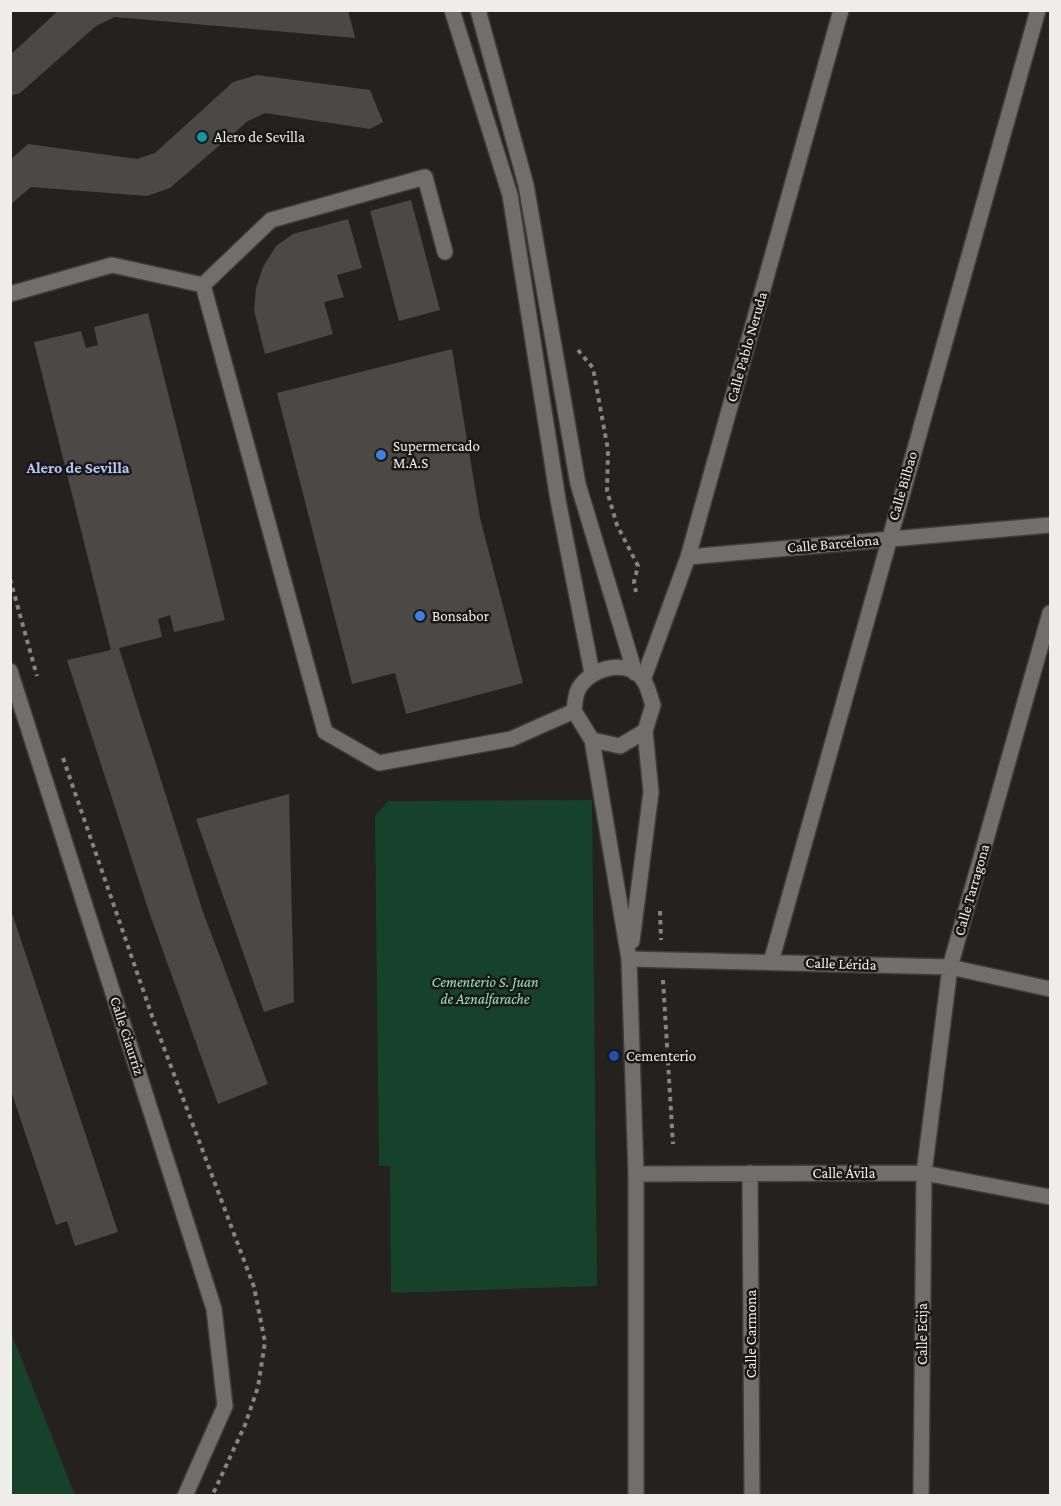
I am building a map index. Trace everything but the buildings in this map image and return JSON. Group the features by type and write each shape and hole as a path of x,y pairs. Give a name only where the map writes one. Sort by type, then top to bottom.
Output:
{"street":[{"path":"452,10 510,195 558,500 592,673"},
{"path":"478,10 526,185 578,484 639,676 653,705 645,731 651,792 629,959"},
{"name":"Calle Pablo Neruda","path":"639,676 688,557 841,10"},
{"name":"Calle Bilbao","path":"771,962 1038,10"},
{"path":"202,285 271,220 425,177 446,252"},
{"path":"10,294 112,265 202,285"},
{"path":"202,285 325,732 379,762 511,739 574,711"},
{"name":"Calle Barcelona","path":"688,557 1050,525"},
{"name":"Calle Tarragona","path":"924,1173 950,967 1050,613"},
{"path":"636,1496 636,1174 629,959 592,740 574,711 578,689 592,673 614,667 639,676"},
{"name":"Calle Ciaurriz","path":"10,671 214,1309 225,1406 185,1496"},
{"path":"592,740 620,746 645,731"},
{"name":"Calle Lérida","path":"629,959 950,967 1050,989"},
{"name":"Calle Carmona","path":"750,1173 752,1496"},
{"name":"Calle Ávila","path":"636,1174 924,1173 1050,1197"},
{"name":"Calle Ecija","path":"921,1496 924,1173"}],"path":[{"path":"10,579 39,683"},
{"path":"63,756 152,1016 254,1287 265,1342 258,1387 245,1425 212,1496"}],"green space":[{"name":"Cementerio S. Juan de Aznalfarache","path":"592,800 597,1286 391,1293 390,1166 379,1166 375,816 388,801"},
{"path":"11,1332 75,1495 11,1495"}],"place":[{"name":"Alero de Sevilla","path":"202,137"},
{"name":"Supermercado M.A.S","path":"381,455"},
{"name":"Bonsabor","path":"420,616"},
{"name":"Cementerio","path":"614,1056"}],"district":[{"name":"Alero de Sevilla","path":"78,468"}]}
